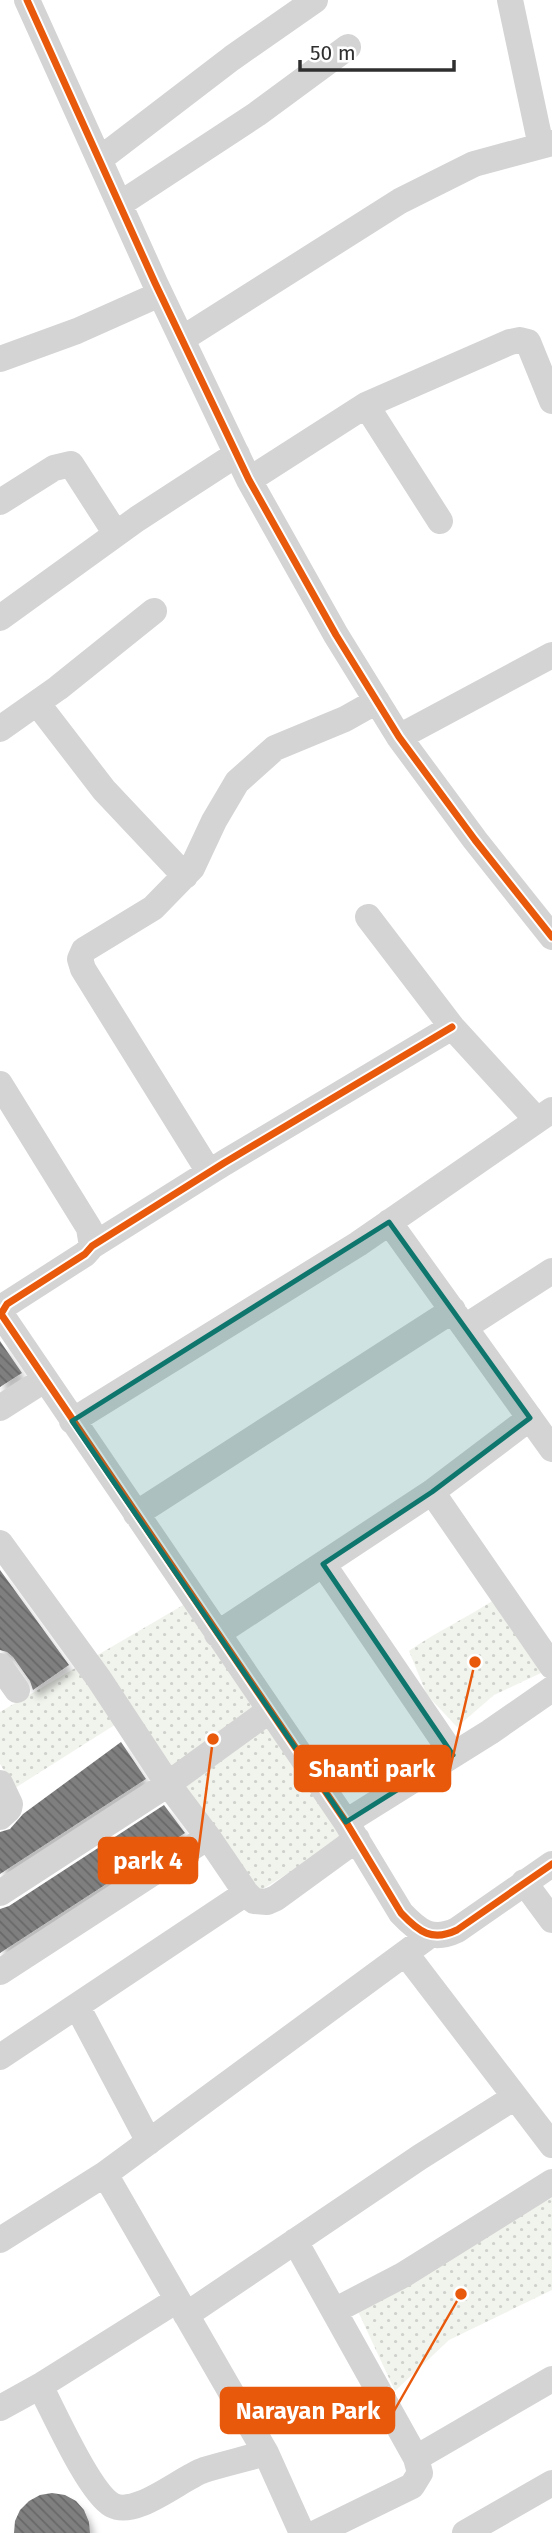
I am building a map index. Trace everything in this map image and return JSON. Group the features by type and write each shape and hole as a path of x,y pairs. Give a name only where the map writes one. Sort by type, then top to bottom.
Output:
{"street":[{"path":"100,159 232,58 316,0"},
{"path":"182,339 400,201 474,164 547,144 510,0"},
{"path":"33,2 160,294 249,480 336,635 399,737 475,840 552,937"},
{"path":"120,204 247,121 348,47"},
{"path":"0,359 77,331 160,294"},
{"path":"249,480 366,405 510,342 528,342 552,401"},
{"path":"366,405 440,521"},
{"path":"0,618 116,534 237,454"},
{"path":"0,502 54,468 71,464 116,534"},
{"path":"0,729 154,611"},
{"path":"399,737 552,655"},
{"path":"209,1172 83,969 80,958 84,950 95,942 153,908 192,868 214,821 237,782 275,748 345,719 377,701"},
{"path":"37,703 104,790 184,876"},
{"path":"72,1421 358,1244 545,1115 452,1027 368,916"},
{"path":"452,1027 209,1172 92,1246 85,1254 7,1304 1,1311 44,1380 352,1830 401,1913 412,1925 430,1935 444,1936 457,1930 552,1864"},
{"path":"0,1084 89,1227 92,1246"},
{"path":"390,1222 552,1449"},
{"path":"136,1514 459,1318 552,1271"},
{"path":"0,1408 44,1380"},
{"path":"217,1634 432,1492 530,1418"},
{"path":"432,1492 552,1666"},
{"path":"0,1543 254,1901 267,1902 276,1898 352,1830 453,1755 552,1689"},
{"path":"323,1564 453,1755"},
{"path":"0,1666 17,1690"},
{"path":"0,1894 169,1784 270,1710"},
{"path":"0,1783 10,1804 9,1809 0,1817"},
{"path":"0,1972 208,1837"},
{"path":"524,1882 552,1920"},
{"path":"0,2057 246,1893"},
{"path":"0,2240 105,2174 430,1935"},
{"path":"406,1954 552,2145"},
{"path":"77,2006 149,2141"},
{"path":"0,2408 295,2241 515,2097"},
{"path":"105,2174 266,2453 298,2530 412,2486 420,2473 416,2458 295,2241"},
{"path":"334,2311 403,2275 552,2182"},
{"path":"416,2458 552,2379"},
{"path":"40,2386 93,2485 111,2504 121,2508 148,2501 201,2471 266,2453"},
{"path":"465,2533 552,2483"}],"highlighted area":[{"path":"389,1222 530,1418 432,1492 323,1564 453,1755 346,1822 72,1421"}],"shaded area":[{"path":"494,1600 543,1672 494,1695 457,1727 427,1695 409,1651"},
{"path":"185,1604 343,1839 255,1894 132,1714 15,1788 0,1764 0,1712"},
{"path":"552,2198 552,2290 449,2340 395,2391 356,2307 477,2235"}],"building":[{"path":"0,1341 22,1373 0,1387"},
{"path":"0,1570 69,1665 33,1690 13,1657 0,1650"},
{"path":"121,1742 146,1779 0,1874 0,1832 10,1829 23,1814"},
{"path":"164,1805 185,1833 0,1953 0,1909 9,1906"},
{"path":"40,2495 65,2495 76,2501 84,2510 90,2533 14,2533 20,2510"}],"cycle path":[{"path":"27,0 155,283 249,480 336,635 399,737 475,840 552,937"},
{"path":"452,1027 224,1163 92,1246 85,1254 7,1304 1,1314 346,1822 401,1913 408,1920 420,1930 433,1935 457,1930 552,1864"}],"place":[{"name":"Shanti park","path":"475,1662"},
{"name":"park 4","path":"213,1739"},
{"name":"Narayan Park","path":"461,2294"}]}
